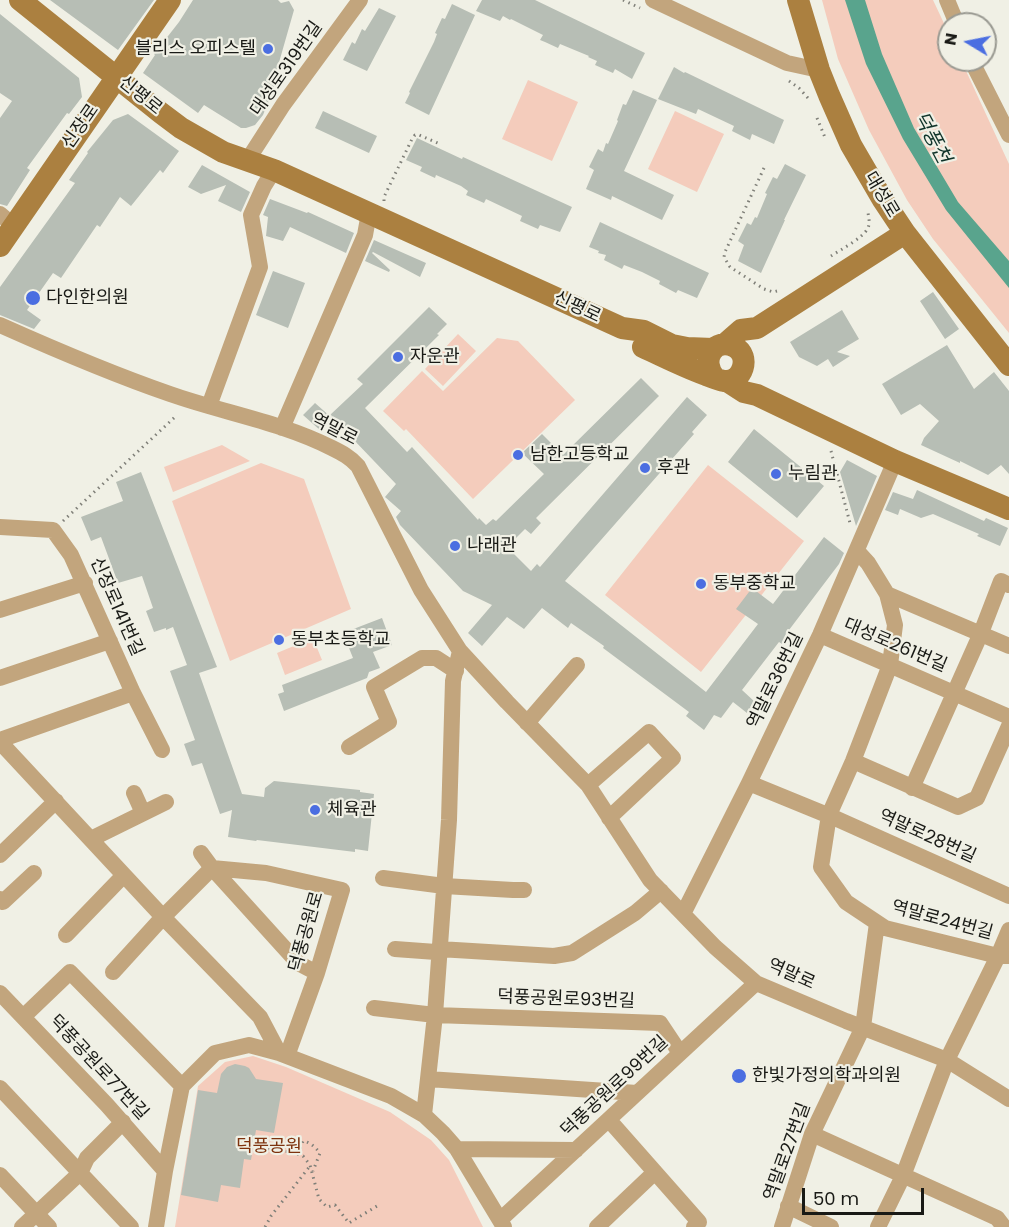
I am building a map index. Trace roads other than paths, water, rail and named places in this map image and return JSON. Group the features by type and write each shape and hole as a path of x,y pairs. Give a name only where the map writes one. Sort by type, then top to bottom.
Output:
{"street":[{"name":"신평로","path":"20,0 181,128 223,152 376,207 622,328 644,331 672,345 687,348 719,347"},
{"name":"신장로","path":"0,246 7,220 116,77 170,0"},
{"name":"대성로319번길","path":"248,161 283,105 360,0"},
{"name":"대성로","path":"798,0 819,70 851,145 905,233 1009,365"},
{"path":"647,4 787,63 819,70"},
{"path":"977,72 1009,135"},
{"path":"209,406 260,267 251,215 274,170"},
{"path":"282,428 376,207"},
{"path":"757,328 739,376 733,380 721,379 711,373 709,354 741,330 757,328 905,233"},
{"name":"역말로","path":"0,325 67,355 171,394 282,428 318,441 350,457 358,466 422,590 460,651 588,785 650,880 715,947 756,983 947,1060 1009,1099"},
{"name":"신평로","path":"622,328 639,345 688,368 721,379 744,393 757,395 895,461 1009,509"},
{"path":"719,347 731,345 741,352 757,395"},
{"name":"역말로36번길","path":"683,914 820,635 895,461"},
{"name":"신장로141번길","path":"0,527 53,530 71,555 85,583 133,693 162,750"},
{"path":"857,551 868,563 887,594 895,624 890,665 853,761 829,815 821,867 846,903 877,923 863,1027"},
{"path":"0,610 85,583"},
{"path":"955,693 1005,583"},
{"path":"887,594 1009,646"},
{"name":"대성로261번길","path":"820,635 1009,717"},
{"path":"0,678 111,641"},
{"path":"424,1116 435,1015 449,820 453,681 460,651"},
{"path":"349,747 389,722 374,687 422,658 436,658 456,671"},
{"path":"527,723 577,665"},
{"path":"133,693 0,741 163,917 260,1017 283,1054"},
{"name":"대성로261번길","path":"912,788 955,693"},
{"path":"853,761 958,807 977,798 1009,726"},
{"path":"588,785 649,732 674,758 609,818"},
{"name":"역말로28번길","path":"749,783 829,815 1009,896"},
{"path":"134,793 142,813"},
{"path":"3,845 56,801"},
{"path":"91,839 166,802"},
{"path":"201,853 298,963 317,973"},
{"path":"113,972 212,868"},
{"name":"덕풍공원로","path":"212,868 266,873 342,890 317,973 283,1054"},
{"path":"0,899 3,902 34,873"},
{"path":"66,935 124,875"},
{"path":"382,878 444,886 524,890"},
{"path":"395,950 436,952 439,949 554,956 572,953 635,913 661,891"},
{"name":"역말로24번길","path":"877,923 885,928 1003,956"},
{"name":"역말로24번길","path":"878,1227 903,1176 947,1060 1003,956 1009,930"},
{"path":"23,1017 70,972 182,1086"},
{"name":"덕풍공원로99번길","path":"502,1223 576,1150 756,983"},
{"name":"덕풍공원로77번길","path":"0,993 123,1122 165,1171"},
{"path":"374,1008 435,1015"},
{"name":"덕풍공원로93번길","path":"435,1015 660,1023 680,1053"},
{"name":"역말로27번길","path":"782,1227 812,1134 863,1027"},
{"path":"156,1227 182,1086 215,1053 249,1045 283,1054 391,1096 424,1116 458,1149 502,1223"},
{"path":"428,1079 637,1093"},
{"path":"0,1088 131,1227"},
{"path":"609,1120 655,1172 696,1224"},
{"path":"22,1227 80,1173 87,1158 123,1122"},
{"path":"812,1134 903,1176 1004,1218"},
{"path":"458,1149 576,1150"},
{"path":"597,1227 655,1172"},
{"path":"0,1175 49,1227"},
{"path":"788,1206 831,1227"}],"place":[{"name":"블리스 오피스텔","path":"268,49"},
{"name":"다인한의원","path":"33,298"},
{"name":"자운관","path":"398,357"},
{"name":"남한고등학교","path":"518,455"},
{"name":"후관","path":"645,468"},
{"name":"누림관","path":"776,474"},
{"name":"나래관","path":"455,546"},
{"name":"동부중학교","path":"701,584"},
{"name":"동부초등학교","path":"279,640"},
{"name":"체육관","path":"315,810"},
{"name":"한빛가정의학과의원","path":"739,1076"}],"water label":[{"name":"덕풍천","path":"931,138"}],"park label":[{"name":"덕풍공원","path":"269,1147"}]}
